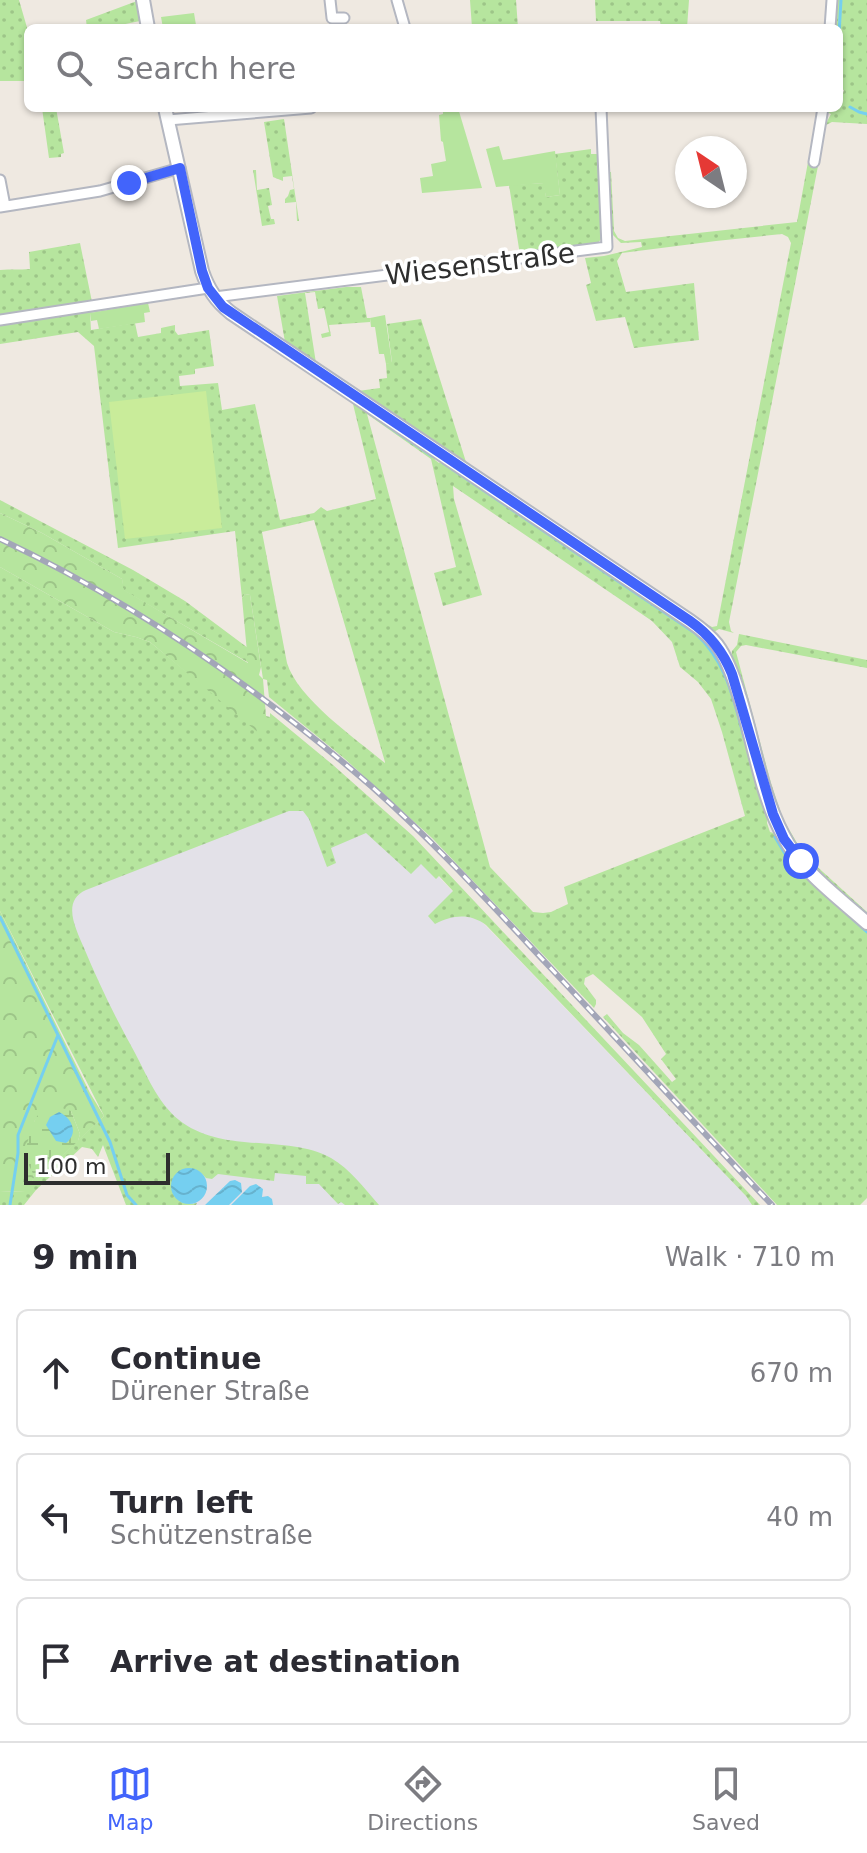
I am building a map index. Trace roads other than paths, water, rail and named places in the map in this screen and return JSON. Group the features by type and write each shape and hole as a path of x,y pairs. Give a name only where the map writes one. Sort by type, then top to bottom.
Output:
{"street":[{"path":"143,0 147,24"},
{"path":"330,0 332,18 344,18"},
{"path":"397,0 404,24"},
{"path":"830,24 832,0"},
{"path":"214,112 166,114 202,271 211,293 231,313 677,612 711,638 724,655 732,674 771,806 784,839 809,870 867,923"},
{"name":"Wiesenstraße","path":"211,293 607,247 601,112"},
{"path":"814,162 822,112"},
{"path":"0,180 2,207 100,191 180,168"},
{"path":"0,320 211,293"}],"water":[{"path":"59,1112 67,1118 73,1130 66,1143 56,1141 46,1125 50,1117"},
{"path":"189,1168 202,1173 207,1186 202,1199 189,1204 176,1199 171,1186 176,1173"},
{"path":"230,1181 241,1183 242,1192 229,1205 205,1205"},
{"path":"256,1184 263,1189 262,1197 268,1196 273,1205 231,1205 250,1186"}],"waterway":[{"path":"840,24 841,0"},
{"path":"850,107 867,114"},
{"path":"385,424 432,456"},
{"path":"443,463 695,633 721,668 744,737"},
{"path":"775,837 787,857 808,878"},
{"path":"846,913 867,932"},
{"path":"0,917 58,1035 18,1135 10,1205"},
{"path":"58,1035 110,1142 127,1195 136,1205"}],"railway":[{"path":"0,539 99,591 194,650 285,715 371,786 482,894 772,1205"}]}
